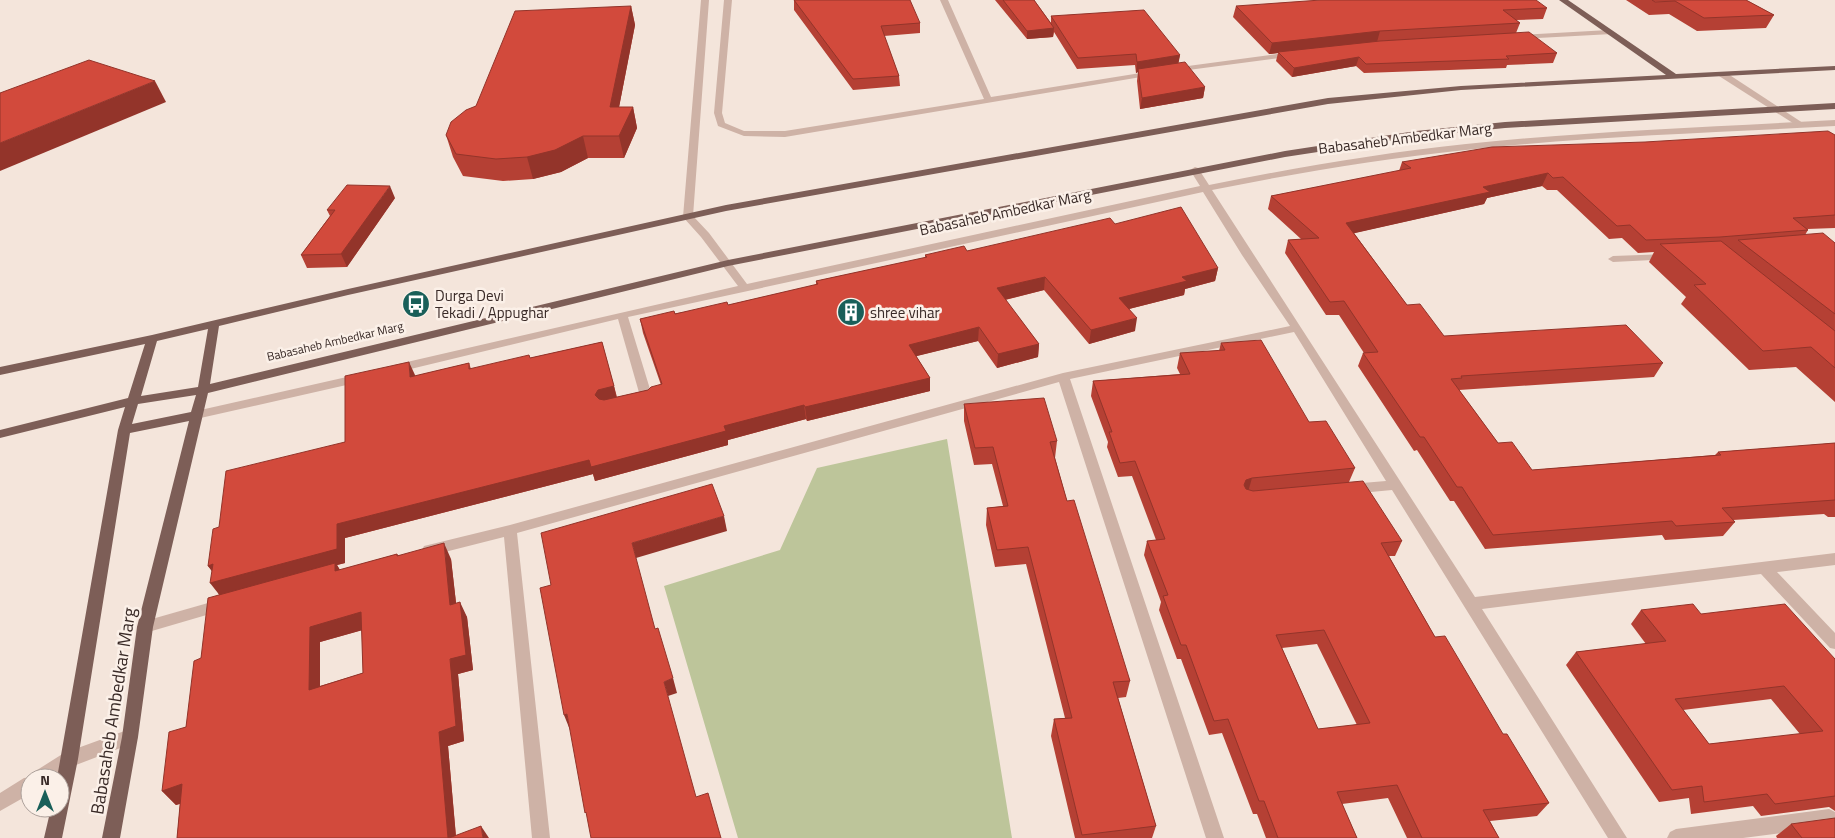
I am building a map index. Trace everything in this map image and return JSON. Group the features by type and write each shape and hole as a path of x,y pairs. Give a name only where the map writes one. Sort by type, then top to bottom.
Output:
{"main road":[{"path":"1563,0 1673,76"},
{"path":"0,371 152,339 365,288 688,218 726,208 1328,101 1460,88 1835,68"},
{"name":"Babasaheb Ambedkar Marg","path":"0,434 132,402 203,390 728,264 1195,170 1416,134 1505,125 1835,106"},
{"name":"Babasaheb Ambedkar Marg","path":"112,838 130,737 145,627 203,390 214,325"},
{"path":"68,768 124,430 152,339"},
{"name":"Babasaheb Ambedkar Marg","path":"124,430 196,415"},
{"path":"53,838 58,818"}],"street":[{"path":"705,0 688,218 705,235 744,287"},
{"path":"728,0 718,112 721,124 733,131 749,135 785,134 1158,72"},
{"path":"944,0 988,99"},
{"path":"1512,38 1609,32"},
{"path":"1167,71 1305,53"},
{"path":"1722,74 1815,134"},
{"name":"Babasaheb Ambedkar Marg","path":"196,415 744,287 1206,188 1345,162 1466,147 1544,140 1835,123"},
{"path":"1195,170 1247,255 1297,328 1618,838"},
{"path":"1613,260 1682,256"},
{"path":"622,316 647,398 631,402"},
{"path":"417,553 510,530 1063,377 1297,328"},
{"path":"1063,377 1215,838"},
{"path":"1336,490 1395,485"},
{"path":"510,530 541,838"},
{"path":"1470,604 1835,559"},
{"path":"1763,567 1835,644"},
{"path":"145,627 239,600"},
{"path":"56,768 70,759 130,737"},
{"path":"0,803 20,790"},
{"path":"1676,838 1829,818"}],"green space":[{"path":"947,439 1012,838 738,838 664,586 780,550 817,468"}],"building":[{"path":"794,0 910,0 920,23 881,26 899,76 853,79"},
{"path":"1003,0 1034,0 1054,28 1027,31"},
{"path":"1321,0 1536,0 1547,8 1503,10 1520,23 1380,31 1272,43 1236,6"},
{"path":"1652,0 1746,0 1774,15 1704,18 1675,1 1655,2"},
{"path":"631,6 610,107 633,107 619,136 583,136 555,150 527,157 496,159 456,154 446,135 451,122 466,110 476,106 515,11"},
{"path":"1144,10 1180,55 1137,62 1136,54 1078,58 1051,16"},
{"path":"1529,32 1557,53 1506,56 1509,59 1366,64 1359,57 1294,68 1278,52 1380,41"},
{"path":"89,60 155,81 0,143 0,93"},
{"path":"1185,62 1205,87 1142,98 1138,69"},
{"path":"1828,131 1835,135 1835,215 1793,218 1808,230 1720,237 1646,240 1630,225 1617,226 1563,177 1553,178 1548,173 1483,187 1490,192 1346,223 1407,305 1420,304 1444,336 1626,325 1663,363 1461,376 1462,378 1451,379 1498,443 1512,442 1532,470 1721,455 1718,452 1835,443 1835,500 1722,508 1735,522 1676,526 1672,521 1493,535 1462,487 1457,487 1424,437 1420,437 1363,353 1378,352 1344,301 1330,302 1288,240 1319,238 1271,196 1411,168 1402,162 1492,147 1645,142"},
{"path":"347,185 390,186 341,254 301,255 335,210 327,210"},
{"path":"1181,207 1218,268 1182,277 1187,281 1119,298 1137,318 1091,330 1045,277 997,288 1039,344 998,354 979,327 909,345 930,378 805,407 804,405 724,426 726,431 591,467 589,460 337,524 337,549 210,583 213,564 208,566 213,529 219,527 226,471 345,442 345,376 409,362 410,377 469,363 469,369 529,355 530,358 602,342 614,386 598,390 595,395 599,399 604,400 648,390 651,387 662,384 640,319 674,311 675,314 727,302 728,305 818,284 816,281 927,257 925,255 964,246 967,251 1110,218 1115,224"},
{"path":"1823,233 1835,243 1835,314 1738,240"},
{"path":"1721,241 1835,331 1835,368 1811,347 1763,351 1694,285 1706,284 1660,244"},
{"path":"1261,340 1309,422 1326,421 1355,468 1252,478 1246,480 1244,485 1246,489 1253,491 1363,481 1402,541 1381,543 1435,637 1445,636 1503,734 1507,734 1549,803 1483,810 1499,838 1422,838 1397,785 1337,792 1357,838 1278,838 1264,801 1259,801 1228,719 1214,721 1186,645 1181,645 1163,596 1168,595 1147,541 1165,539 1135,461 1120,463 1109,432 1112,432 1093,381 1190,374 1180,353 1225,350 1221,343","holes":["1324,630 1370,723 1318,729 1276,635"]},
{"path":"1044,398 1057,441 1050,442 1067,501 1074,500 1130,681 1113,682 1156,826 1082,835 1054,719 1072,718 1028,547 997,550 987,508 1008,506 993,447 975,448 964,404"},
{"path":"712,484 724,516 632,543 655,629 658,628 673,678 664,682 696,797 708,793 721,838 591,838 567,714 564,715 540,588 551,585 541,533"},
{"path":"444,543 450,605 460,602 466,655 450,659 456,726 439,732 448,838 177,838 182,784 162,791 169,732 186,727 194,661 201,658 208,598 335,563 335,571 397,554 397,556","holes":["361,612 363,673 309,690 310,627"]},
{"path":"1693,604 1701,614 1785,604 1835,659 1835,796 1775,804 1767,794 1704,802 1702,786 1672,790 1576,652 1666,641 1641,610","holes":["1784,686 1823,731 1709,744 1675,699"]},
{"path":"1835,818 1835,838 1802,838 1791,824"},
{"path":"481,826 483,838 449,838"}],"place":[{"name":"Durga Devi Tekadi / Appughar","path":"416,304"},
{"name":"shree vihar","path":"851,312"}]}
